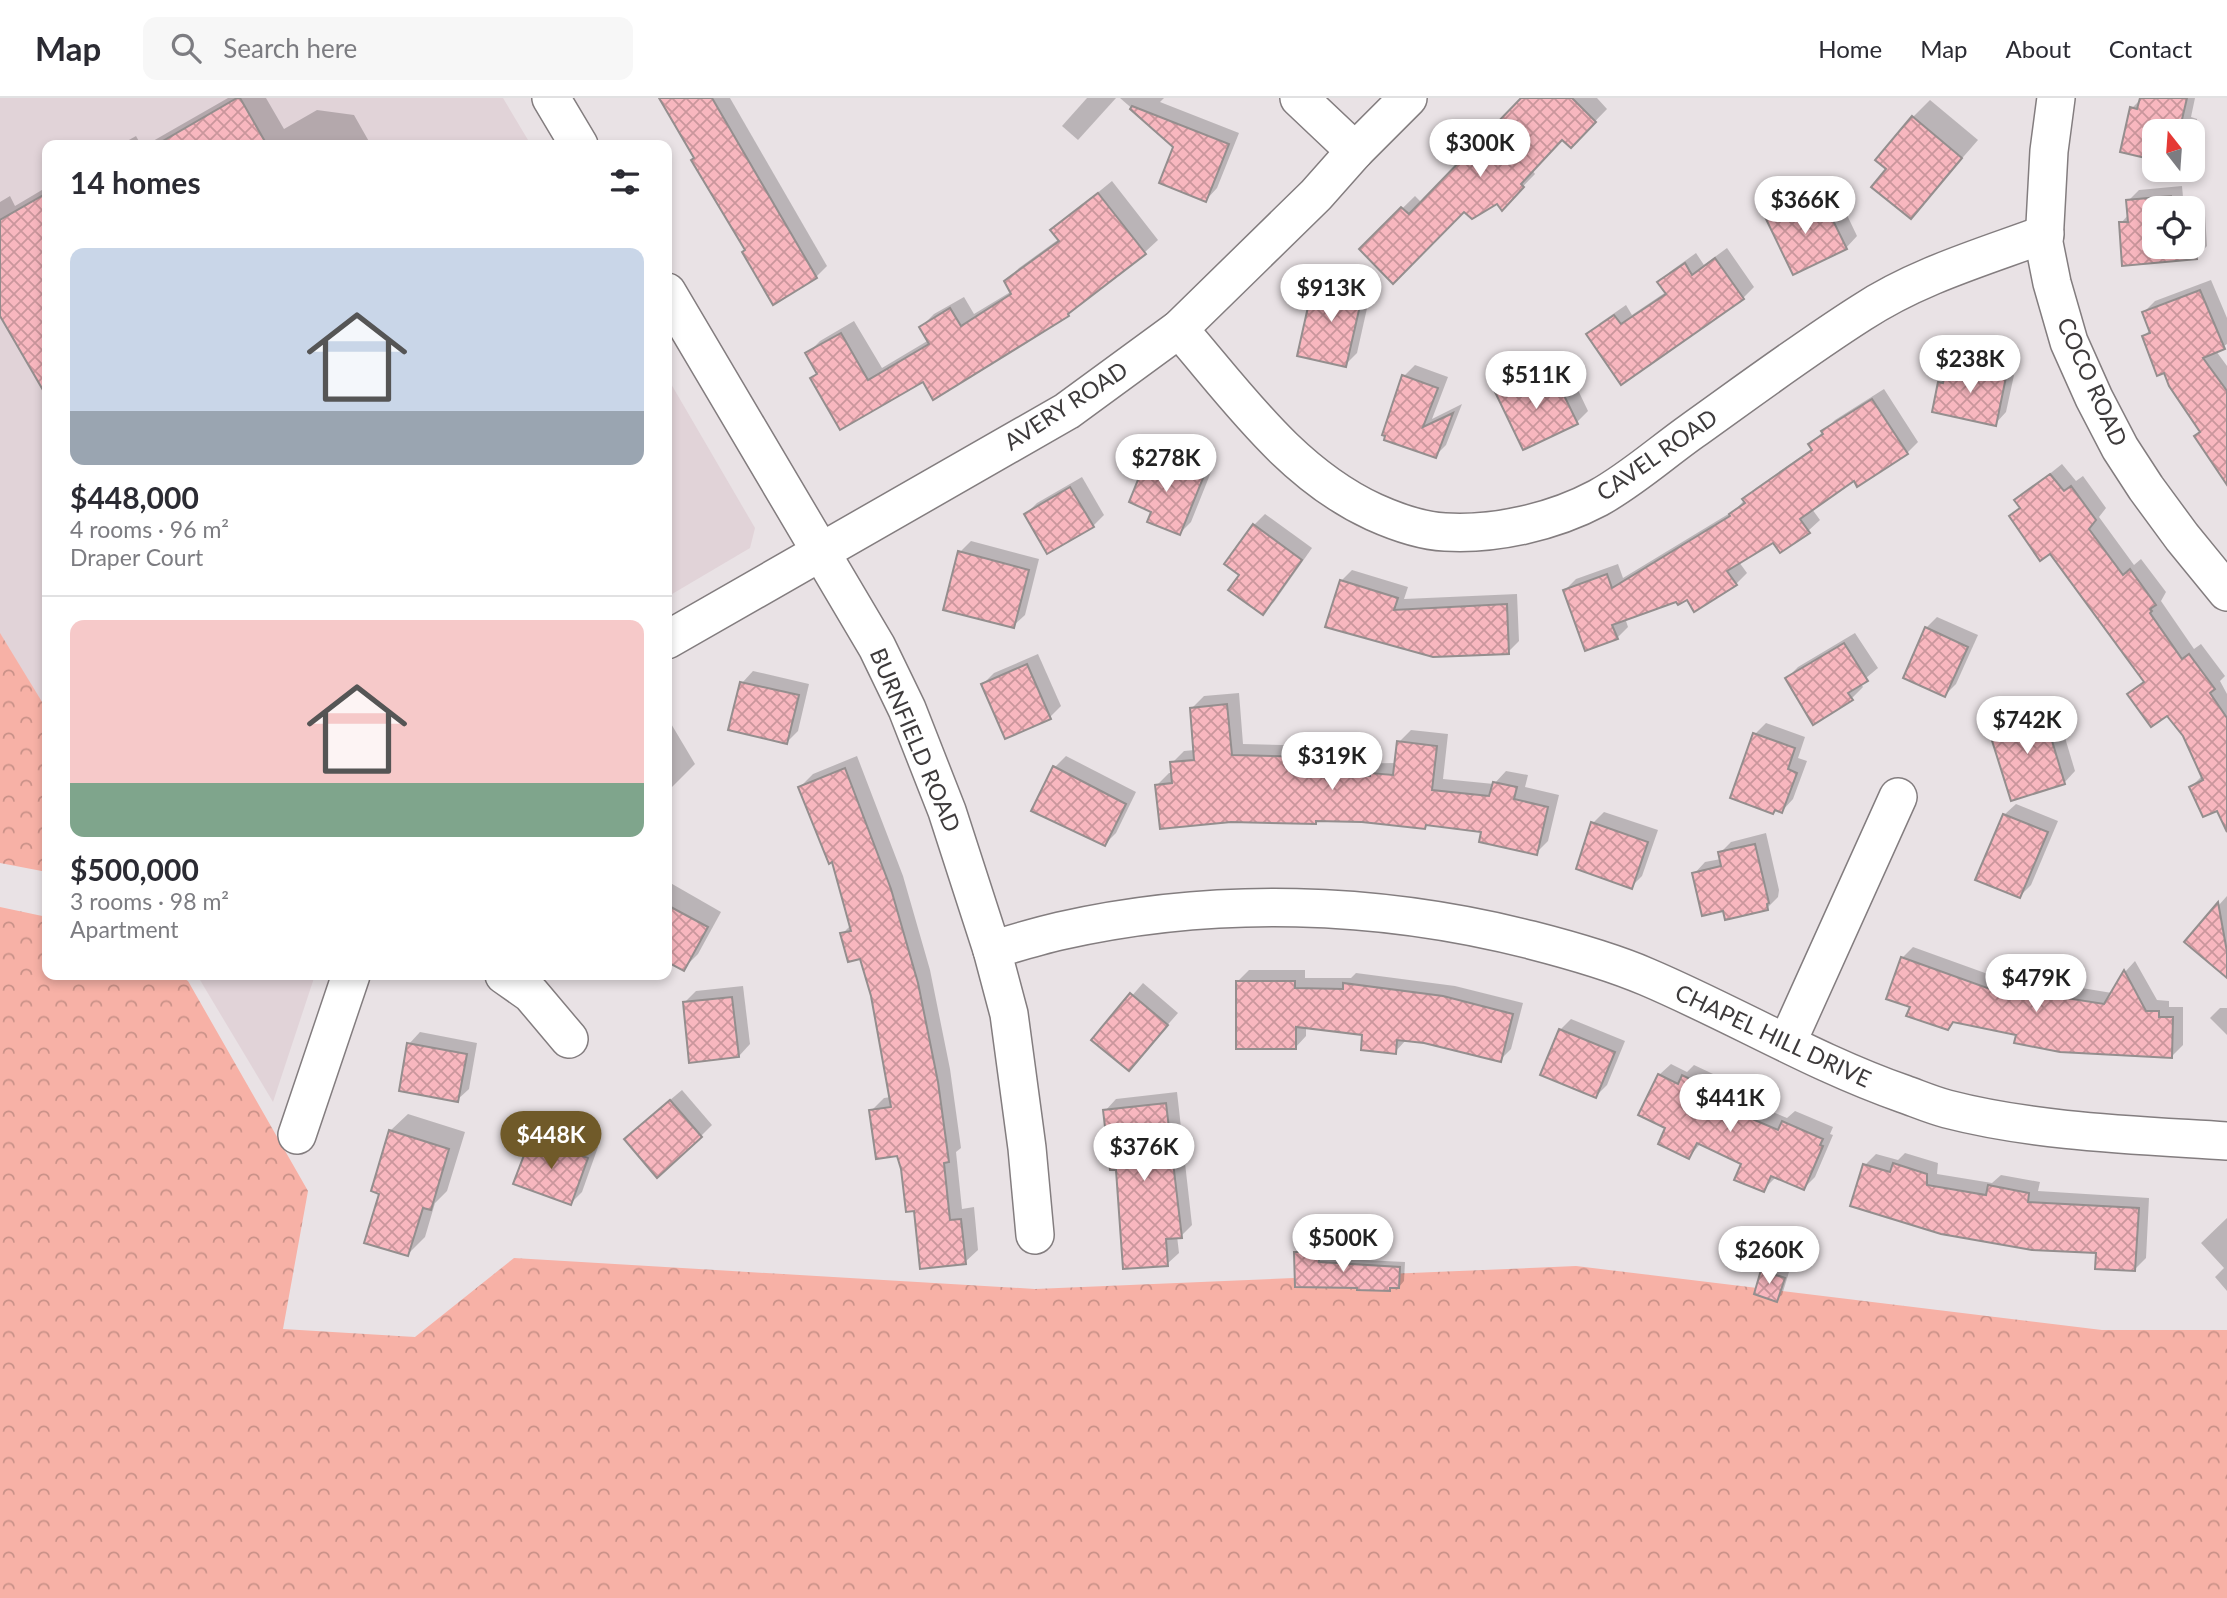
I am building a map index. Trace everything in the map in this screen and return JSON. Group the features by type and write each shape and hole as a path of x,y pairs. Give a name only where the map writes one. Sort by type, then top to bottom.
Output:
{"street":[{"path":"551,98 576,140"},
{"path":"1299,98 1355,151"},
{"name":"AVERY ROAD","path":"672,637 1067,411 1179,329 1316,195 1408,98"},
{"name":"COCO ROAD","path":"2056,98 2049,151 2044,243 2069,342 2120,448 2182,537 2227,592"},
{"name":"CAVEL ROAD","path":"1179,329 1272,437 1322,480 1374,512 1398,521 1442,533 1478,531 1545,519 1597,498 1820,340 1880,301 1964,264 2045,234"},
{"name":"BURNFIELD ROAD","path":"672,300 877,646 907,709 947,811 992,950 1009,1014 1035,1235"},
{"path":"1787,1043 1898,797"},
{"name":"CHAPEL HILL DRIVE","path":"992,950 1059,931 1207,910 1287,908 1358,911 1436,920 1570,950 1646,976 1865,1081 1946,1109 2023,1123 2227,1141"},
{"path":"297,1135 349,980"},
{"path":"511,980 531,994 569,1039"}],"shaded area":[{"path":"0,98 503,98 528,140 42,140 42,864 0,854"},
{"path":"672,386 755,528 750,548 672,594"},
{"path":"200,980 313,980 273,1102"}],"green space":[{"path":"0,633 42,702 42,871 0,863"},
{"path":"0,907 42,916 42,980 188,981 308,1191 283,1329 415,1337 514,1258 1035,1289 1576,1266 2102,1330 2227,1330 2227,1598 0,1598"}],"building":[{"path":"240,98 264,140 165,140"},
{"path":"659,98 712,98 817,278 773,305"},
{"path":"1521,98 1572,98 1596,122 1571,148 1562,140 1521,184 1524,187 1502,211 1497,204 1472,219 1464,212 1393,284 1359,249 1401,207 1409,214"},
{"path":"2140,98 2187,98 2182,119 2142,119 2142,157 2120,152 2130,107 2137,109"},
{"path":"1132,106 1229,144 1206,202 1159,183 1173,147 1130,109"},
{"path":"1912,116 1962,158 1911,219 1871,187 1886,169 1875,160"},
{"path":"1098,193 1146,254 1068,314 1069,316 933,400 923,382 840,430 810,378 817,374 805,353 841,333 868,380 929,344 919,327 950,308 961,326 1011,294 1004,281 1059,241 1050,230"},
{"path":"42,196 42,388 0,316 0,220"},
{"path":"2142,199 2142,259 2197,259 2122,266 2119,222 2128,222 2126,200"},
{"path":"1796,202 1803,215 1825,204 1847,249 1793,275 1765,217"},
{"path":"1715,258 1744,299 1621,385 1586,334 1614,315 1621,324 1666,294 1657,282 1685,263 1692,275"},
{"path":"1323,279 1364,288 1346,367 1297,356 1310,298 1319,300"},
{"path":"2200,290 2225,349 2203,358 2227,391 2227,485 2194,436 2200,432 2169,386 2164,373 2157,376 2142,336 2150,333 2142,312"},
{"path":"1947,364 2006,377 1996,426 1932,412 1938,382 1943,383"},
{"path":"1402,375 1438,388 1423,427 1453,413 1436,458 1384,440 1385,436 1382,435"},
{"path":"1527,377 1533,390 1556,379 1578,424 1523,450 1495,392"},
{"path":"1872,399 1908,454 1857,487 1854,481 1800,519 1810,533 1780,553 1773,543 1727,571 1737,585 1694,612 1687,600 1678,605 1676,602 1612,625 1618,639 1585,651 1563,590 1607,574 1612,588 1730,516 1729,514 1745,503 1742,499 1812,450 1808,444 1823,434 1821,431"},
{"path":"1148,455 1203,478 1180,535 1147,522 1151,512 1129,502"},
{"path":"2050,474 2064,491 2071,486 2096,520 2089,529 2123,575 2130,569 2156,605 2150,609 2150,613 2182,659 2189,654 2215,689 2210,693 2227,718 2227,832 2217,811 2203,817 2189,787 2203,780 2183,736 2167,716 2151,727 2127,694 2144,682 2050,554 2040,561 2009,516 2020,508 2014,500"},
{"path":"1070,487 1094,527 1047,554 1024,514"},
{"path":"1253,524 1302,560 1263,615 1228,590 1239,575 1224,564"},
{"path":"958,551 1029,570 1014,628 943,610"},
{"path":"1340,580 1398,598 1394,610 1507,604 1509,654 1433,657 1325,627"},
{"path":"1925,627 1968,647 1945,697 1903,678"},
{"path":"1844,643 1868,681 1848,693 1853,700 1813,725 1785,678"},
{"path":"1027,664 1051,719 1005,739 981,684"},
{"path":"740,682 799,695 787,744 728,730"},
{"path":"1227,704 1232,755 1317,757 1316,775 1393,775 1397,741 1437,746 1432,790 1489,796 1493,782 1517,787 1514,799 1548,807 1537,855 1479,842 1481,832 1426,825 1425,829 1362,822 1231,822 1160,829 1155,785 1172,783 1170,762 1194,760 1190,708"},
{"path":"2043,711 2065,784 2011,801 1988,728"},
{"path":"1753,733 1795,748 1788,769 1797,773 1782,813 1775,810 1773,814 1730,798"},
{"path":"1053,766 1126,804 1105,846 1031,811"},
{"path":"845,768 891,889 918,983 938,1082 949,1162 944,1163 950,1220 961,1219 966,1264 920,1269 914,1211 906,1212 897,1156 876,1159 869,1110 891,1107 871,996 860,959 848,962 840,933 851,931 832,862 829,864 798,787"},
{"path":"2003,814 2048,832 2020,898 1975,880"},
{"path":"1591,822 1648,842 1632,889 1576,869"},
{"path":"1755,844 1769,903 1768,910 1725,920 1723,911 1702,916 1692,873 1721,866 1718,852"},
{"path":"2218,902 2227,952 2227,978 2184,942"},
{"path":"672,908 708,927 684,971 672,965"},
{"path":"1901,957 2001,993 2002,988 2104,1004 2124,970 2146,1011 2159,1011 2159,1017 2173,1017 2172,1058 2060,1052 2014,1043 2016,1035 1953,1022 1948,1030 1906,1016 1910,1007 1886,999"},
{"path":"1236,981 1295,981 1295,988 1343,989 1343,983 1443,996 1513,1014 1501,1062 1424,1043 1397,1040 1396,1054 1361,1050 1362,1035 1296,1027 1296,1049 1236,1049"},
{"path":"1130,993 1168,1025 1129,1071 1091,1040"},
{"path":"732,997 739,1057 689,1063 683,1002"},
{"path":"1559,1029 1615,1052 1596,1098 1540,1075"},
{"path":"407,1043 467,1054 458,1102 399,1091"},
{"path":"1658,1074 1678,1084 1682,1075 1720,1094 1717,1099 1721,1101 1719,1105 1778,1130 1782,1121 1823,1139 1820,1145 1823,1146 1804,1190 1771,1176 1764,1192 1734,1180 1741,1164 1697,1143 1689,1159 1658,1144 1665,1128 1638,1115"},
{"path":"670,1100 702,1137 657,1178 624,1139"},
{"path":"1166,1103 1182,1238 1166,1239 1168,1266 1123,1269 1116,1170 1110,1170 1103,1110"},
{"path":"389,1130 449,1149 431,1210 423,1208 408,1256 364,1243 379,1194 371,1191"},
{"path":"531,1137 588,1158 571,1205 513,1184"},
{"path":"1893,1163 1927,1174 1927,1185 1986,1195 1988,1185 2029,1193 2028,1202 2139,1208 2135,1271 2095,1269 2096,1253 2032,1250 1941,1234 1850,1206 1863,1164 1890,1172"},
{"path":"1294,1252 1319,1252 1319,1262 1400,1267 1399,1288 1390,1288 1390,1291 1295,1287"},
{"path":"1761,1270 1785,1278 1777,1302 1754,1294"}]}
